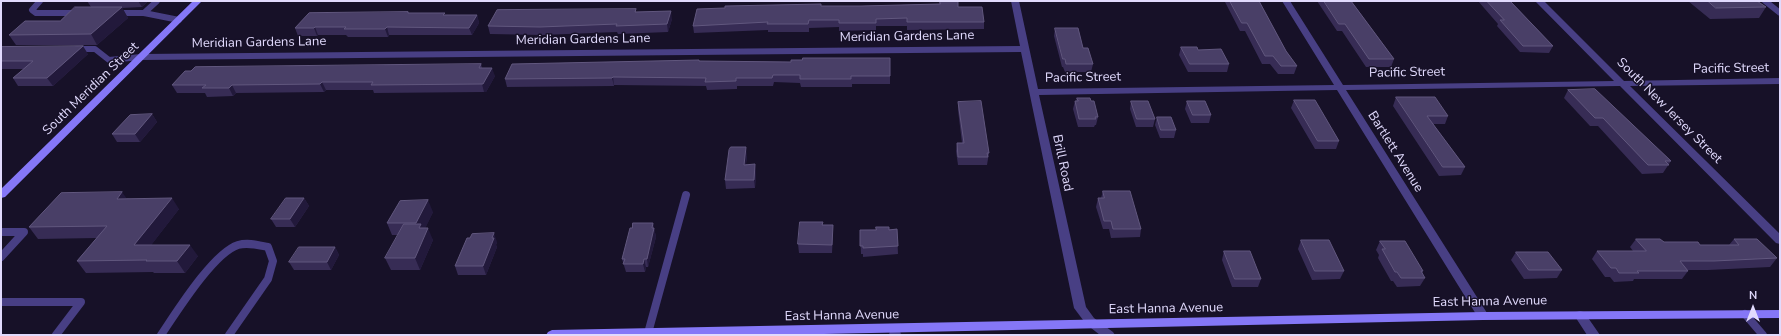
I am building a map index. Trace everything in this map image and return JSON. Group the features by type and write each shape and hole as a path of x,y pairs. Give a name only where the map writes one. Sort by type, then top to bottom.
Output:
{"main road":[{"name":"South Meridian Street","path":"1,195 198,1"},
{"name":"East Hanna Avenue","path":"552,335 895,332 1096,324 1484,316 1780,314"}],"street":[{"name":"Brill Road","path":"1014,1 1080,308 1086,318 1109,335"},
{"name":"Bartlett Avenue","path":"1286,1 1484,316"},
{"name":"South New Jersey Street","path":"1539,1 1780,240"},
{"name":"Meridian Gardens Lane","path":"141,57 1025,49"},
{"name":"Pacific Street","path":"1034,92 1339,86 1623,84 1780,81"},
{"path":"1580,315 1594,335"}],"lane":[{"path":"40,1 32,10 36,13 82,13"},
{"path":"144,13 157,1"},
{"path":"1765,1 1780,13"},
{"path":"106,13 144,13 179,20"},
{"path":"71,49 95,49 109,60 141,57"},
{"path":"648,333 686,195"},
{"path":"1,232 24,232 1,257"},
{"path":"161,335 209,270 226,251 236,245 251,243 268,247 273,261 268,279 229,335"},
{"path":"1,302 81,302 56,335"},
{"path":"1745,314 1763,335"}],"building":[{"path":"940,1 958,1 958,7 982,7 984,22 907,22 907,18 876,19 876,23 839,23 839,20 809,20 808,24 767,24 768,22 693,26 697,9 725,8 725,6 821,4 821,6 861,6 940,4"},
{"path":"1230,1 1259,1 1286,51 1297,66 1281,66 1273,56 1265,56 1247,23 1242,23"},
{"path":"1324,1 1351,1 1394,59 1369,59 1345,24 1339,24"},
{"path":"1487,1 1510,1 1553,46 1523,46 1500,20 1504,20"},
{"path":"1708,1 1757,1 1766,7 1716,8"},
{"path":"75,7 122,7 91,34 9,35 25,21 60,21"},
{"path":"636,9 635,12 671,11 667,24 540,27 488,26 497,10"},
{"path":"309,13 445,13 443,15 477,15 469,28 295,28"},
{"path":"1055,28 1078,28 1083,48 1088,48 1093,64 1066,64 1065,59 1063,59"},
{"path":"83,46 47,78 13,78 33,61 1,61 1,47"},
{"path":"1181,47 1197,47 1198,50 1221,49 1229,64 1190,64"},
{"path":"803,58 890,58 890,76 851,76 851,79 800,79 800,75 773,75 772,78 736,78 736,81 705,82 706,78 613,77 505,79 512,64 699,60 791,62 791,60 802,60"},
{"path":"481,64 479,68 492,68 483,84 371,85 373,82 322,82 320,84 232,85 229,88 202,88 206,85 172,85 185,71 191,71 195,67"},
{"path":"1595,89 1671,161 1665,161 1669,165 1648,165 1603,118 1595,118 1568,90"},
{"path":"1396,97 1435,97 1448,116 1427,116 1465,167 1443,167"},
{"path":"1077,98 1090,98 1091,101 1094,101 1098,117 1095,117 1096,119 1079,119 1075,101 1078,101"},
{"path":"1294,100 1315,100 1339,141 1318,141"},
{"path":"981,101 989,153 987,153 988,157 958,157 957,143 964,143 958,102"},
{"path":"1131,101 1148,101 1155,119 1137,119"},
{"path":"1187,101 1205,101 1211,115 1193,115"},
{"path":"152,114 135,134 112,134 130,115"},
{"path":"1157,117 1171,117 1176,130 1161,130"},
{"path":"731,147 746,147 744,165 755,164 754,180 725,180 729,150"},
{"path":"1103,191 1130,191 1141,229 1113,229 1111,221 1104,221 1098,198 1104,198"},
{"path":"122,192 117,199 172,198 134,245 190,245 177,261 77,261 107,226 29,227 61,193"},
{"path":"286,198 304,198 290,219 271,219"},
{"path":"428,200 416,223 387,223 400,201"},
{"path":"800,222 823,222 822,225 833,225 832,245 798,244"},
{"path":"633,223 653,223 652,228 654,228 647,259 644,259 643,264 623,264 625,259 622,259 630,228 632,228"},
{"path":"404,224 421,224 419,228 428,228 415,258 385,258"},
{"path":"876,227 889,227 889,230 897,229 898,246 863,248 863,246 860,246 860,230 876,230"},
{"path":"494,233 492,238 494,238 483,266 455,266 467,238 470,238 472,234"},
{"path":"1636,239 1660,239 1664,242 1698,242 1700,245 1739,245 1734,239 1757,239 1777,258 1680,261 1688,271 1637,271 1639,273 1619,273 1616,268 1611,268 1597,251 1646,251"},
{"path":"1301,240 1329,240 1344,271 1315,271"},
{"path":"1380,241 1405,241 1423,271 1421,271 1425,278 1401,278 1397,272 1395,272 1382,249 1385,249"},
{"path":"299,247 335,247 327,262 289,262"},
{"path":"1224,251 1250,251 1261,279 1235,279"},
{"path":"1516,252 1548,252 1562,270 1529,270"}]}
